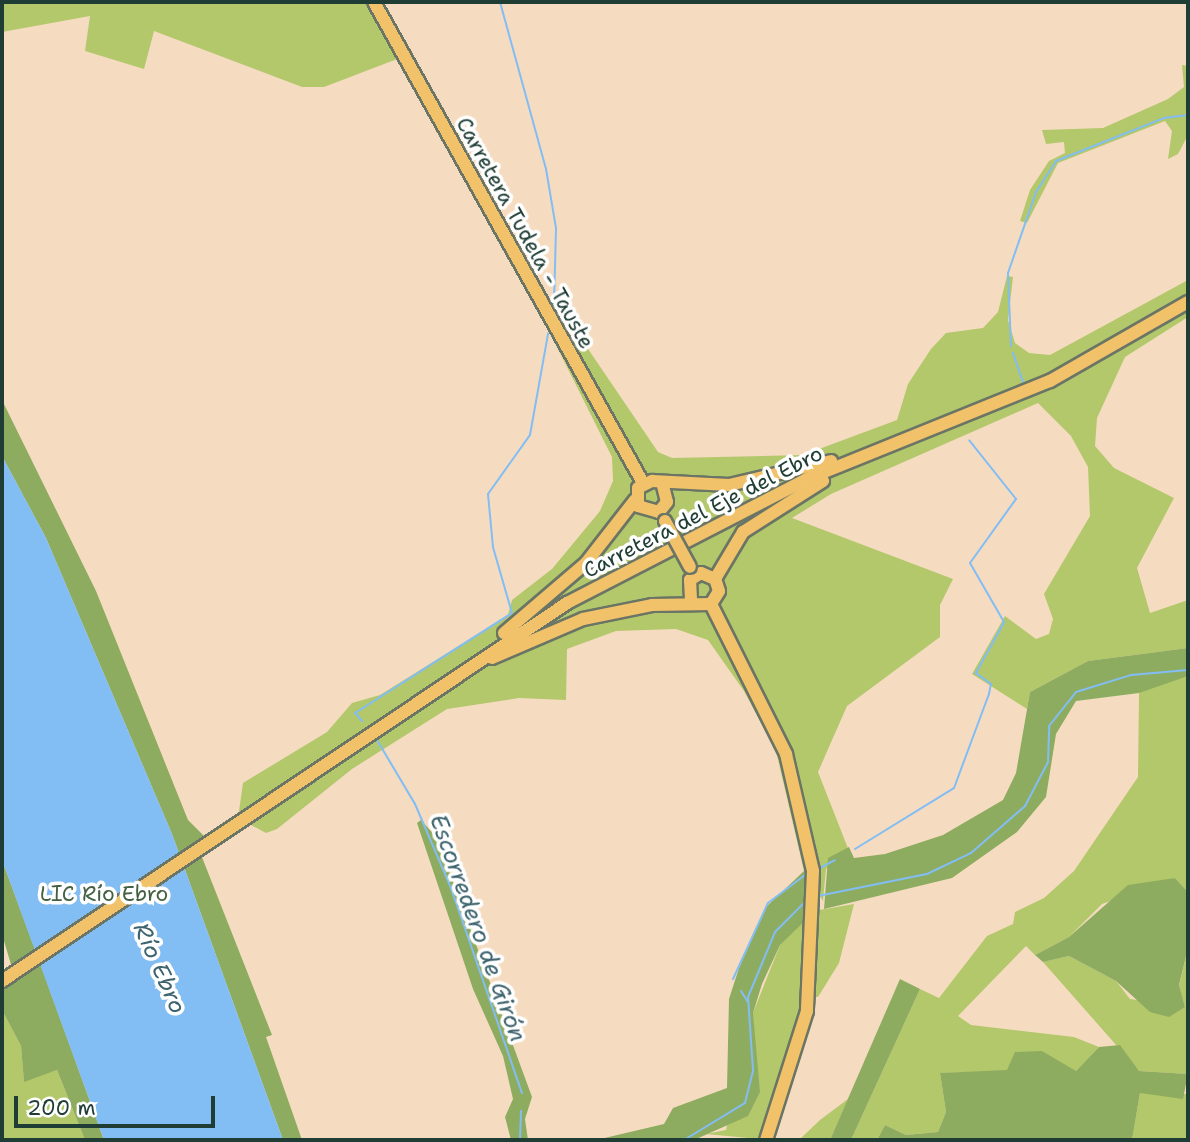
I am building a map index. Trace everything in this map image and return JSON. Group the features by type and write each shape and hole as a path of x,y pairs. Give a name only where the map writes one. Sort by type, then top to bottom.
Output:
{"main road":[{"name":"Carretera Tudela - Tauste","path":"373,2 643,483"},
{"name":"Carretera del Eje del Ebro","path":"2,981 403,709 666,549 927,429 985,407 1097,357 1188,302"},
{"path":"711,604 719,592 715,579 733,543 779,506 985,407"},
{"path":"354,743 548,599 635,500 643,483 663,486 780,477 927,429"},
{"path":"662,517 667,502 663,486"},
{"path":"635,500 643,511 662,517 692,571 715,579"},
{"path":"691,601 687,586 692,571"},
{"path":"403,709 546,632 620,610 691,601 711,604"},
{"path":"711,604 786,754 814,877 816,911 803,1032 766,1140"}],"green space":[{"path":"2,2 374,2 405,56 324,87 302,87 154,31 144,69 85,51 90,16 2,32"},
{"path":"1182,65 1188,66 1188,135 1178,154 1168,159 1172,131 1165,121 1058,163 1027,223 1020,221 1030,190 1049,161 1065,153 1064,142 1046,144 1042,130 1103,128 1168,99 1184,87"},
{"path":"1007,276 1013,277 1008,320 1015,343 1029,353 1050,355 1188,280 1188,317 1125,357 1097,418 1095,446 1114,468 1174,498 1137,568 1150,613 1188,600 1188,648 1088,661 1030,692 1027,709 972,674 1005,616 1036,639 1049,634 1053,619 1044,594 1090,516 1088,467 1071,436 1038,403 831,494 792,518 953,579 940,605 940,637 847,706 818,772 851,856 826,869 823,901 804,871 776,751 744,691 708,640 676,629 616,631 567,649 566,700 519,698 447,709 352,769 277,829 266,833 238,818 243,783 327,732 352,703 380,695 508,615 512,600 552,569 600,511 613,481 612,457 555,343 562,334 582,340 658,452 672,458 803,455 897,420 908,384 931,349 946,333 983,328 998,312"},
{"path":"2,400 96,591 188,820 206,838 198,847 272,1035 266,1037 302,1140 283,1140 172,834 46,538 2,456"},
{"path":"1188,648 1188,676 1139,693 1076,701 1056,734 1046,797 1017,832 952,878 824,909 828,858 849,847 854,858 885,854 943,835 1003,800 1016,773 1030,692 1088,661"},
{"path":"1188,676 1188,892 1175,878 1102,904 1069,937 1035,955 1026,946 958,1016 971,1025 1074,1037 1099,1047 1076,1071 940,1073 946,1112 938,1132 906,1135 885,1125 877,1140 851,1140 920,989 939,998 987,936 1013,924 1015,912 1044,898 1074,871 1138,777 1139,693 1167,678"},
{"path":"421,820 437,838 532,1097 525,1119 528,1140 511,1140 505,1117 513,1099 503,1056 473,989 417,823"},
{"path":"2,860 104,1140 85,1140 57,1070 24,1082 21,1046 2,1010 2,976 12,968 2,934"},
{"path":"804,871 812,877 816,910 780,945 762,984 753,1013 760,1092 748,1116 694,1140 596,1140 664,1124 673,1108 727,1088 729,999 739,968 766,907"},
{"path":"1175,878 1188,892 1188,948 1179,985 1185,1007 1169,1017 1150,1012 1116,981 1069,956 1043,962 1035,955 1069,937 1128,885"},
{"path":"854,904 839,963 818,997 806,997 802,1005 768,1140 706,1134 726,1130 753,1013 780,945 808,912"},
{"path":"1188,948 1188,1074 1139,1071 1043,962 1069,956 1116,981 1130,999 1185,1007 1179,986"},
{"path":"900,979 920,989 851,1140 830,1140"},
{"path":"2,1010 21,1046 24,1081 57,1070 85,1140 2,1140"},
{"path":"1120,1045 1139,1071 1188,1074 1183,1099 1140,1093 1132,1140 877,1140 885,1125 906,1135 938,1132 946,1112 940,1073 1007,1070 1015,1052 1042,1051 1076,1071 1099,1047"},
{"path":"1140,1093 1188,1094 1188,1140 1132,1140"},
{"path":"848,1099 830,1140 799,1140 820,1120"}],"water":[{"name":"LIC Río Ebro","path":"2,456 46,538 172,834 283,1140 104,1140 2,860"}],"waterway":[{"name":"Escorredero de Girón","path":"500,2 546,169 556,228 554,307"},
{"path":"1011,346 1008,273 1036,192 1056,161 1164,118 1188,115"},
{"name":"Escorredero de Girón","path":"362,721 355,713 512,613 493,547 488,494 530,435 548,334"},
{"path":"1013,353 1023,382"},
{"path":"855,849 954,788 989,694 991,684 976,673 1004,622 970,563 1016,499 969,440"},
{"path":"818,896 927,874 971,853 1025,806 1048,762 1049,726 1076,692 1131,675 1188,670"},
{"name":"Escorredero de Girón","path":"377,740 415,804 451,888 522,1093"},
{"path":"818,869 835,860"},
{"path":"733,979 768,903 805,875"},
{"path":"684,1140 745,1103 753,1070 748,997 775,932 806,901"},
{"path":"741,991 748,1002"},
{"name":"Escorredero de Girón","path":"520,1140 521,1111"}],"water label":[{"name":"Río Ebro","path":"160,968"}]}
